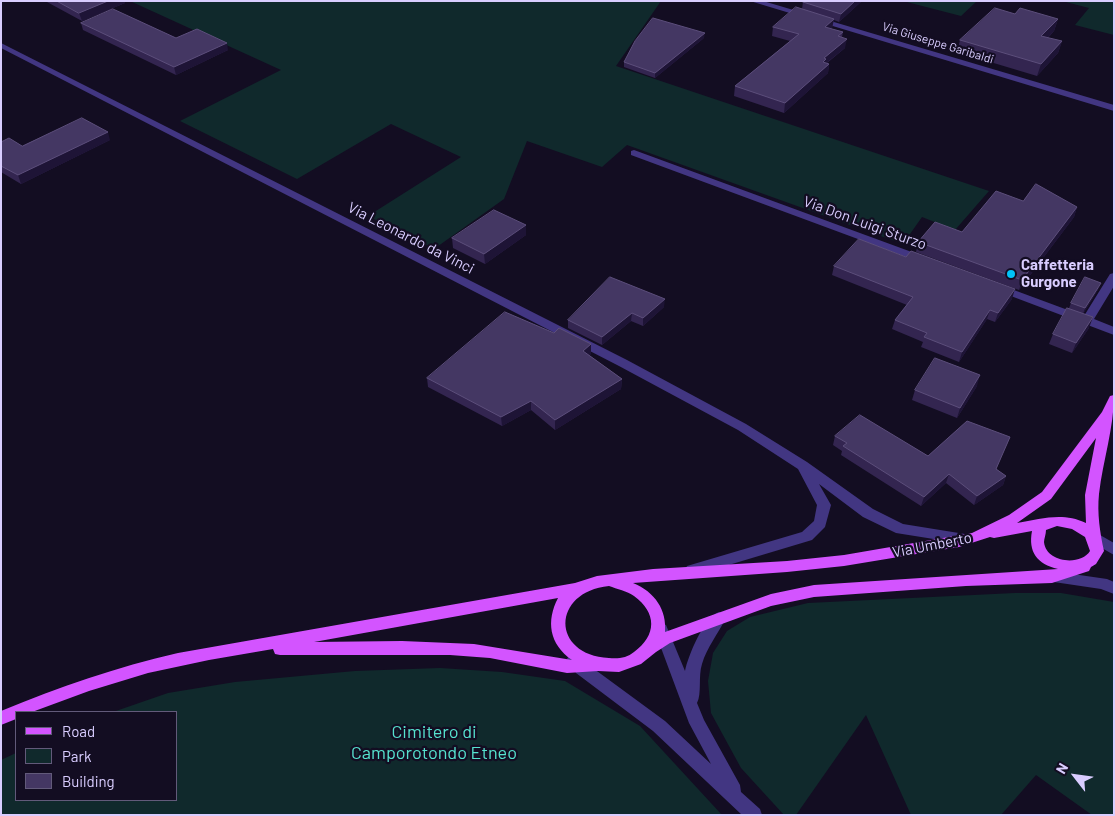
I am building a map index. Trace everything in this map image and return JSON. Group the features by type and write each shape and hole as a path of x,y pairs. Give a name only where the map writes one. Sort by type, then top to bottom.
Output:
{"main road":[{"name":"Via Umberto","path":"613,581 689,572 770,568 873,557 980,536 1044,498 1107,414 1114,399"},
{"path":"1093,536 1092,495 1107,414"},
{"path":"1044,498 1037,513 1041,524 1037,534 1037,542 1042,551 1051,559 1073,568"},
{"path":"576,589 564,601 558,616 558,631 566,646 580,658 599,664 613,665 627,663 640,657 650,649 662,633 719,618 771,600 814,591 966,580 1052,577 1073,568 1092,564 1098,558 1100,552 1098,544 1086,529 1066,521 980,536"},
{"path":"18,711 70,690 144,667 196,655 240,649 576,589 594,582 613,581 631,586 647,596 657,610 662,633"},
{"path":"240,649 394,647 468,650 581,668 599,664"},
{"path":"1,718 15,712"}],"street":[{"name":"Via Giuseppe Garibaldi","path":"754,1 1114,108"},
{"name":"Via Leonardo da Vinci","path":"1,45 623,363 742,427 802,465 868,513 901,529 965,539"},
{"name":"Via Don Luigi Sturzo","path":"634,153 930,263"},
{"path":"1087,321 1114,276"},
{"path":"985,283 1114,331"},
{"path":"689,572 807,536 820,524 824,505 802,465"},
{"path":"1093,536 1114,550"},
{"path":"1073,568 1108,585"},
{"path":"1052,577 1108,585"},
{"path":"697,723 690,688 692,666 701,643 719,618"},
{"path":"662,633 697,723 739,799"},
{"path":"566,646 581,668 659,726 754,815"}],"green space":[{"path":"130,1 661,1 616,66 989,191 955,230 922,217 903,244 627,145 602,167 527,141 504,199 434,249 368,216 461,157 391,124 297,179 180,121 281,70"},
{"path":"903,1 977,1 961,16"},
{"path":"1062,1 1114,1 1114,35 1075,25 1089,8"},
{"path":"1015,593 1061,593 1114,602 1114,815 1092,815 1036,775 1001,815 911,815 866,715 796,815 784,815 741,768 711,713 708,681 713,653 727,631 750,617 808,603"},
{"name":"Cimitero di Camporotondo Etneo","path":"440,668 502,672 565,681 640,726 722,815 1,815 1,760 15,753 15,801 178,801 178,711 116,711 168,693 235,682 355,671"}],"building":[{"path":"57,1 108,1 79,13"},
{"path":"804,1 855,1 841,14"},
{"path":"796,7 834,19 825,27 843,32 838,36 847,39 824,58 826,59 823,62 829,64 785,103 735,86 799,34 773,27"},
{"path":"995,8 1015,14 1020,8 1058,19 1041,36 1062,41 1041,64 960,40"},
{"path":"113,9 176,38 197,29 227,43 174,67 81,23"},
{"path":"653,18 705,33 655,73 624,62 635,41"},
{"path":"82,118 108,132 18,175 1,166 1,142 9,138 22,146"},
{"path":"1036,184 1077,207 1022,280 918,242 935,222 962,232 996,191 1023,201"},
{"path":"494,210 526,225 484,254 452,238"},
{"path":"859,239 906,257 911,251 1015,289 998,313 990,310 962,352 924,337 927,333 895,320 913,297 834,266"},
{"path":"610,277 665,299 643,318 632,313 602,337 568,320"},
{"path":"1085,277 1101,283 1085,308 1071,303"},
{"path":"1067,308 1093,317 1076,343 1053,334"},
{"path":"505,312 554,333 559,328 591,344 583,351 622,379 555,420 531,401 501,417 427,378"},
{"path":"935,358 980,375 960,408 915,390"},
{"path":"860,415 928,456 967,421 1010,437 996,469 1006,476 977,496 949,474 924,497 843,446 847,443 835,436"}],"place":[{"name":"Caffetteria Gurgone","path":"1011,274"}]}
